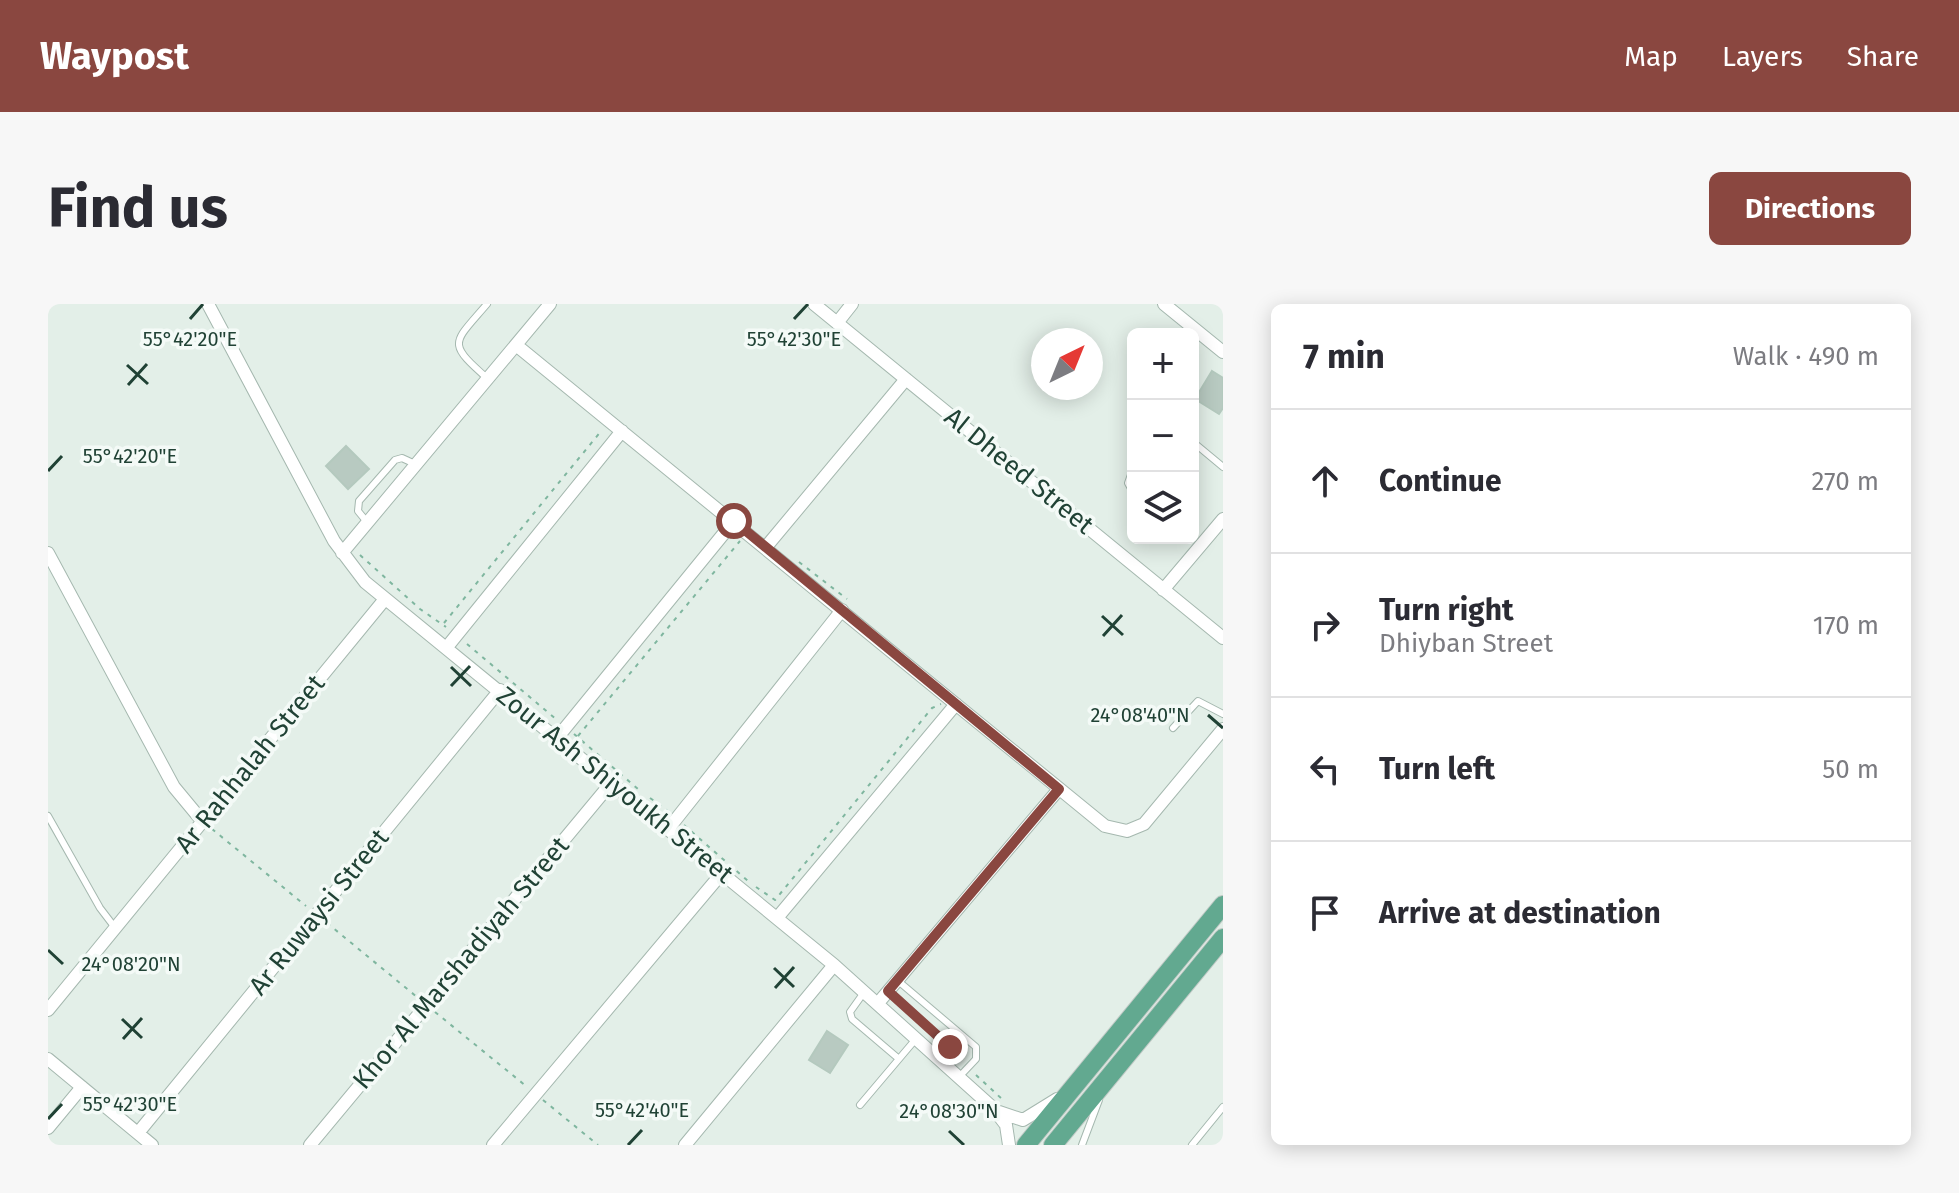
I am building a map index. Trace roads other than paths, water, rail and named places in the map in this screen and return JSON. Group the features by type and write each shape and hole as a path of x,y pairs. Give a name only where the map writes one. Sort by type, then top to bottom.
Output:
{"main road":[{"path":"1026,1145 1223,905"},
{"path":"1053,1145 1223,938"}],"street":[{"name":"Zour Ash Shiyoukh Street","path":"208,304 365,582 500,690 562,733 612,782 673,823 722,873 917,1037 964,1072 1006,1125 1009,1145"},
{"path":"345,549 418,466 550,304"},
{"name":"Al Dheed Street","path":"814,304 1223,638"},
{"path":"837,323 852,304"},
{"path":"1164,304 1223,352"},
{"path":"516,345 747,532 846,606 941,692 1105,826 1117,831 1136,828 1151,818 1223,729"},
{"path":"766,547 906,379"},
{"path":"447,647 622,431"},
{"path":"1163,590 1223,519"},
{"path":"562,733 734,521"},
{"path":"48,553 174,787 203,822"},
{"name":"Ar Rahhalah Street","path":"48,1010 385,599"},
{"path":"673,823 846,606"},
{"name":"Ar Ruwaysi Street","path":"138,1133 500,690"},
{"path":"777,918 956,704"},
{"name":"Khor Al Marshadiyah Street","path":"310,1145 612,782"},
{"path":"879,1002 1059,789"},
{"path":"493,1145 722,873"},
{"path":"685,1145 834,965"},
{"path":"48,1059 152,1145"},
{"path":"48,1128 82,1087"},
{"name":"Zour Ash Shiyoukh Street","path":"993,1108 1018,1120 1029,1119 1073,1088"}],"lane":[{"path":"487,304 459,337 457,346 463,357 488,379"},
{"path":"1199,448 1223,467"},
{"path":"369,524 358,511 359,501 395,460 402,458 418,466"},
{"path":"1173,728 1198,701 1223,714"},
{"path":"48,816 100,908 116,930"},
{"path":"897,980 976,1047 977,1056 964,1072"},
{"path":"865,991 850,1012 852,1019 899,1059"},
{"path":"860,1105 917,1037"},
{"path":"1082,1145 1095,1115 1101,1087"},
{"path":"1192,1145 1223,1107"}]}
